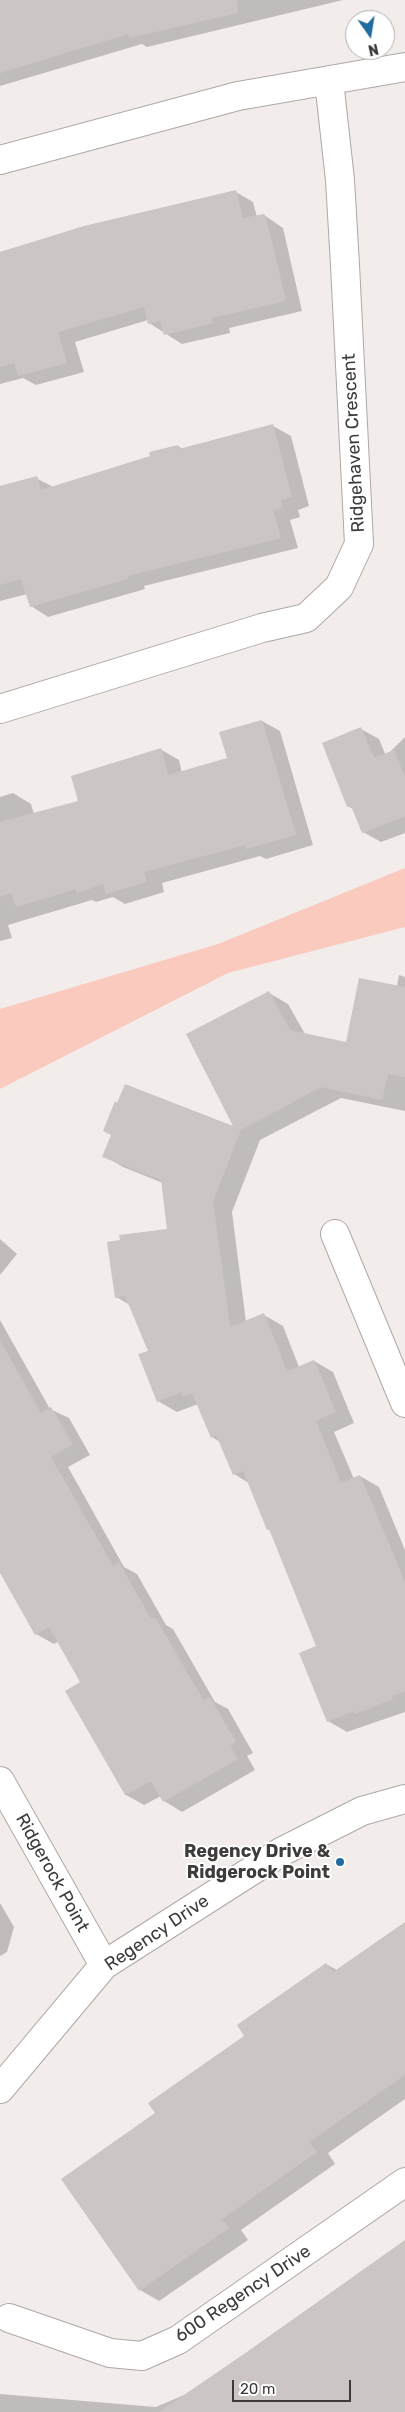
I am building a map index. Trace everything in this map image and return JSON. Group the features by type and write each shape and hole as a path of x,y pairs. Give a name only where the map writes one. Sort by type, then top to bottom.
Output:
{"street":[{"path":"0,160 238,96 405,67"},
{"name":"Ridgehaven Crescent","path":"0,709 262,628 306,618 339,587 359,544 345,265 339,171 330,81"},
{"path":"335,1234 405,1403"},
{"name":"Ridgerock Point","path":"0,1781 104,1965"},
{"name":"Regency Drive","path":"0,2089 104,1965 281,1852 362,1811 405,1799"},
{"name":"600 Regency Drive","path":"9,2318 110,2353 142,2356 178,2340 405,2182"}],"shaded area":[{"path":"405,868 405,927 228,973 0,1089 0,1009 218,944"}],"building":[{"path":"0,0 237,0 238,13 129,38 128,34 0,73"},
{"path":"236,190 243,218 264,214 266,217 286,301 212,318 213,323 164,335 160,321 148,324 144,307 58,332 67,363 18,376 14,363 0,367 0,252 84,226"},
{"path":"273,424 292,497 281,500 282,508 273,510 281,538 127,576 128,579 30,607 21,579 0,585 0,486 37,476 41,490 150,456 149,452 178,445 179,449"},
{"path":"262,720 296,835 246,849 245,845 144,872 147,882 106,894 103,884 77,893 76,889 16,907 11,893 0,897 0,822 78,801 71,776 161,748 168,775 227,758 219,732"},
{"path":"361,727 374,758 394,750 405,777 405,816 362,833 351,806 347,807 322,743"},
{"path":"359,978 405,987 405,1077 388,1074 382,1100 321,1087 241,1130 213,1201 230,1327 264,1313 287,1371 314,1360 336,1412 316,1421 341,1483 360,1475 405,1582 405,1691 392,1696 393,1699 355,1714 354,1711 327,1722 299,1653 316,1646 269,1529 267,1530 243,1471 233,1475 216,1435 211,1438 192,1393 183,1397 181,1392 157,1402 138,1354 148,1351 125,1296 115,1298 107,1242 120,1240 119,1235 167,1229 161,1180 102,1157 111,1135 103,1131 115,1101 117,1103 125,1084 233,1126 186,1034 269,991 290,1030 346,1042"},
{"path":"0,1340 41,1413 51,1407 73,1444 51,1457 113,1566 119,1562 151,1619 155,1617 204,1701 210,1697 236,1742 230,1746 238,1759 163,1802 151,1781 125,1795 65,1691 80,1682 49,1627 35,1635 0,1573"},
{"path":"405,1922 405,2075 309,2142 317,2152 222,2219 229,2228 139,2291 61,2179 155,2113 148,2103 244,2036 237,2025 326,1963 333,1972"},
{"path":"405,2240 405,2412 159,2412 244,2354"}],"place":[{"name":"Regency Drive & Ridgerock Point","path":"340,1862"}]}
